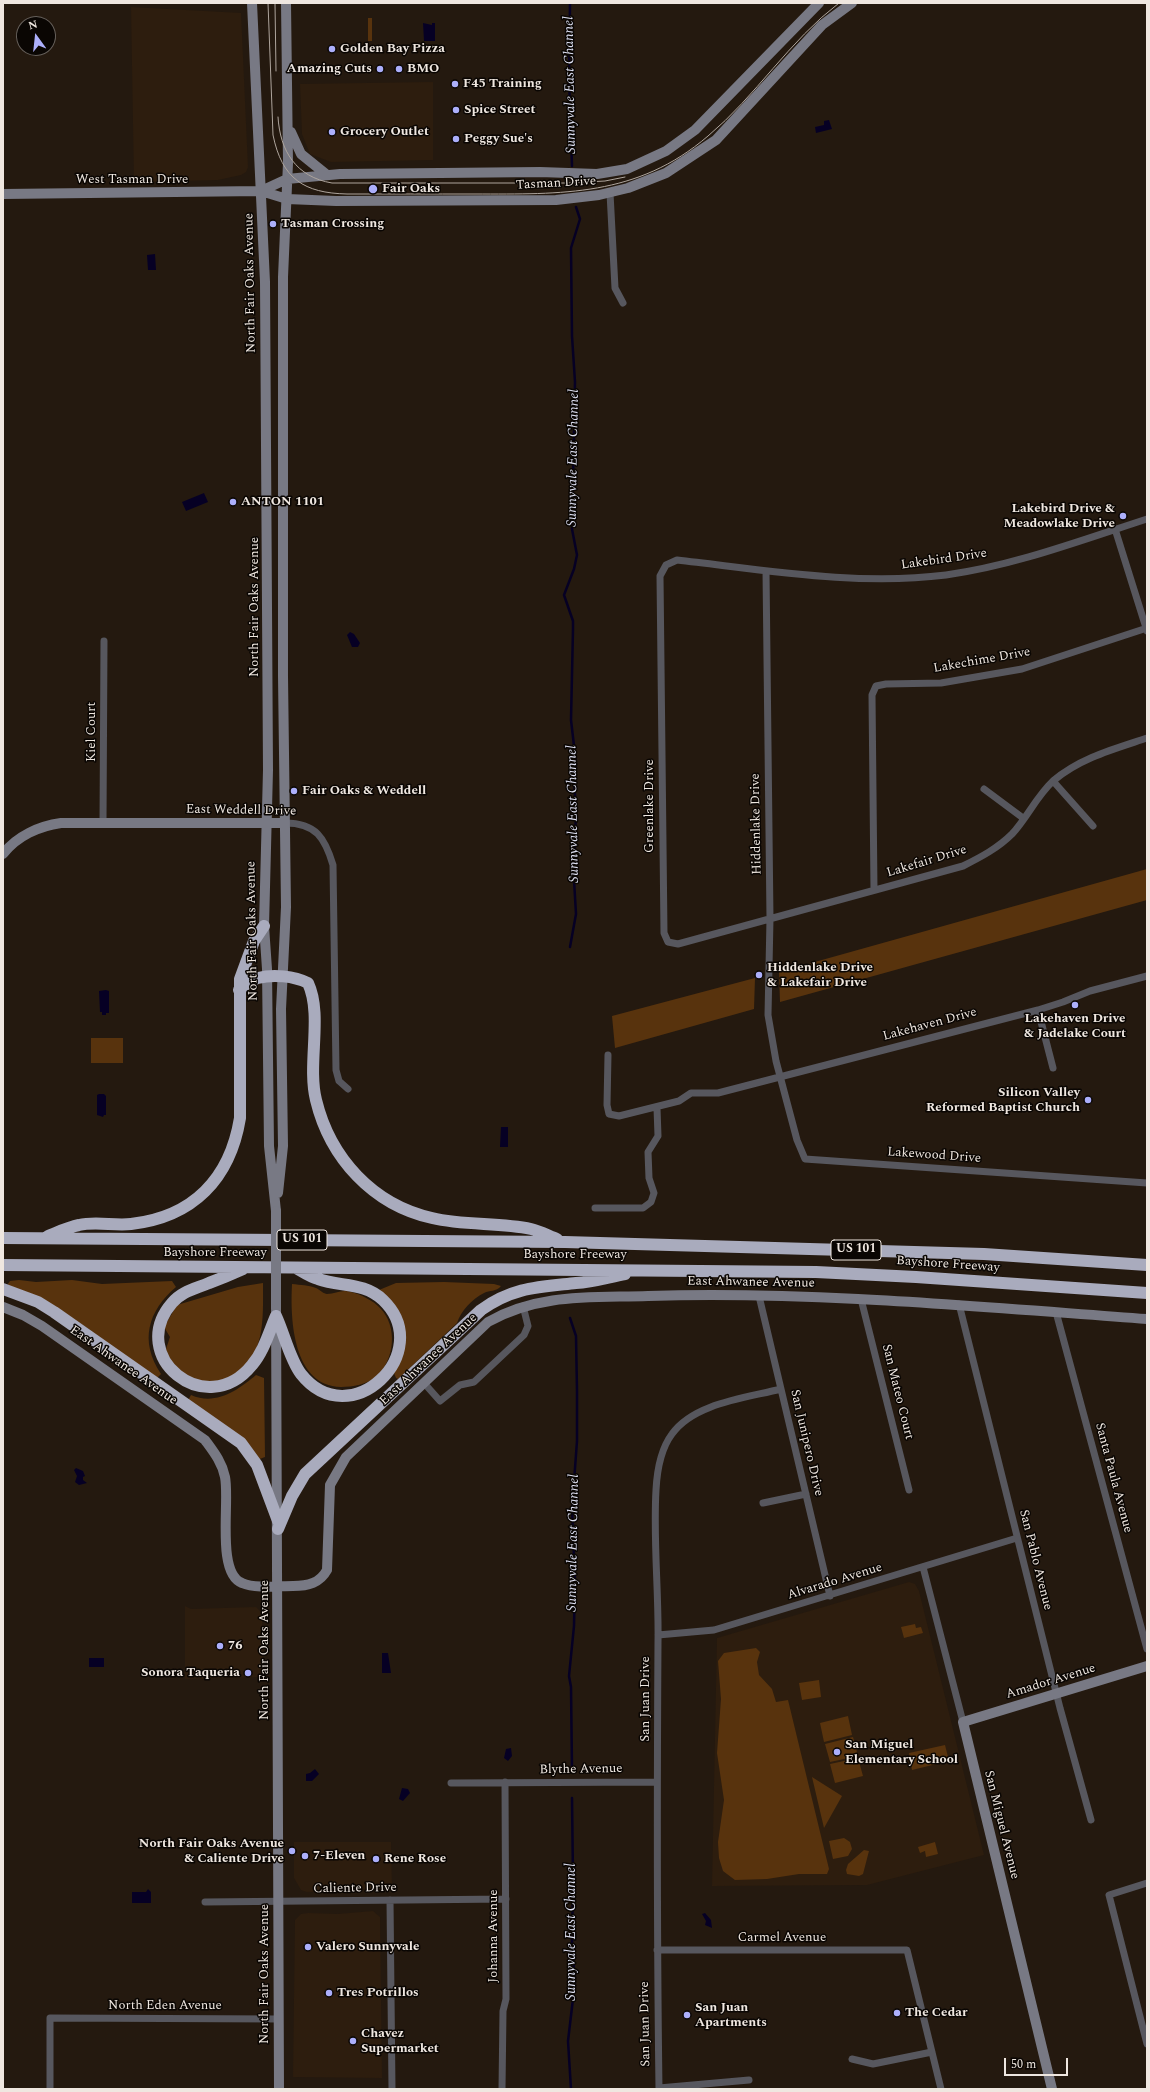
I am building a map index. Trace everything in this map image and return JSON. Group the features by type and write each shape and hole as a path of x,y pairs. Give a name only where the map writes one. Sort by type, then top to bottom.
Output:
{"highway":[{"path":"39,1239 80,1224 130,1224 151,1221 171,1214 191,1203 207,1190 220,1174 230,1157 237,1138 240,1118 239,990 242,972 254,941 264,926"},
{"path":"239,990 250,981 267,977 297,977 308,983 312,992 314,1003 313,1076 316,1098 329,1140 340,1157 354,1174 384,1197 415,1213 432,1218 456,1222 532,1229 565,1242"},
{"name":"Bayshore Freeway","path":"3,1238 565,1242 984,1254 1147,1265"},
{"name":"Bayshore Freeway","path":"3,1265 653,1269 816,1272 916,1276 1147,1292"},
{"path":"248,1267 208,1284 192,1288 181,1294 172,1303 163,1318 159,1336 161,1353 165,1361 176,1374 191,1384 209,1387 228,1384 238,1379 253,1364 260,1353 276,1316"},
{"path":"276,1316 297,1368 314,1386 329,1393 351,1395 363,1392 381,1381 388,1374 395,1360 400,1341 397,1324 384,1301 363,1288 318,1280 295,1267"},
{"path":"278,1525 305,1474 315,1463 469,1320 493,1301 527,1288 578,1283 653,1269"},
{"path":"3,1289 38,1302 54,1312 241,1443 257,1465 278,1525"}],"street":[{"name":"North Fair Oaks Avenue","path":"252,3 256,116 261,191 267,433 268,770 264,926 267,977 269,1146 276,1210"},
{"name":"North Fair Oaks Avenue","path":"279,2089 276,1210 283,1146 281,1102 282,977 286,907 283,689 283,277 287,199 288,119 286,3"},
{"name":"Tasman Drive","path":"287,179 327,175 428,172 597,174 612,172 642,163 666,151 695,130 819,3"},
{"name":"Tasman Drive","path":"287,199 336,201 556,200 610,193 666,173 716,140 822,25 852,3"},
{"path":"288,119 295,144 301,154 327,175"},
{"name":"West Tasman Drive","path":"261,191 287,179"},
{"name":"West Tasman Drive","path":"3,194 261,191 287,199"},
{"path":"610,193 616,288 623,303"},
{"name":"Lakebird Drive","path":"666,564 678,560 766,571 867,578 902,579 947,575 1001,564 1147,519"},
{"path":"1115,529 1147,629"},
{"name":"Greenlake Drive","path":"666,564 660,576 664,933 668,942 678,944 770,919"},
{"name":"Hiddenlake Drive","path":"766,571 770,919 768,1015 780,1076"},
{"name":"Lakechime Drive","path":"874,890 872,695 876,686 886,684 941,682 1022,669 1147,629"},
{"name":"Kiel Court","path":"103,823 104,642"},
{"name":"Lakefair Drive","path":"770,919 963,866 998,846 1012,834 1037,799 1053,781 1076,764 1147,738"},
{"path":"1053,781 1093,826"},
{"path":"984,789 1023,818"},
{"name":"East Weddell Drive","path":"3,854 17,840 41,828 61,823 298,823 313,830 323,840 333,865 336,1070 338,1081 348,1089"},
{"name":"Lakehaven Drive","path":"657,1108 679,1102 691,1093 718,1093 1038,1010 1090,991 1147,976"},
{"path":"1038,1010 1053,1068"},
{"path":"595,1208 643,1208 651,1202 654,1193 649,1178 648,1152 658,1136 657,1108 619,1116 609,1114 607,1105 608,1055"},
{"name":"Lakewood Drive","path":"780,1076 797,1140 804,1159 1147,1183"},
{"name":"East Ahwanee Avenue","path":"3,1307 23,1315 42,1326 204,1440 215,1452 225,1475 227,1498 227,1555 230,1572 236,1580 242,1584 278,1586 307,1585 324,1576 328,1563 328,1504 330,1485 336,1471 346,1457 488,1322 504,1313 523,1306 552,1299 695,1295 759,1296 959,1304 1147,1319"},
{"name":"San Junipero Drive","path":"759,1296 830,1596"},
{"name":"San Mateo Court","path":"862,1299 909,1490"},
{"name":"San Pablo Avenue","path":"959,1304 1017,1538 1091,1820"},
{"path":"424,1383 440,1401 460,1385 474,1382 524,1335 528,1326 523,1306"},
{"name":"Santa Paula Avenue","path":"1056,1312 1147,1649"},
{"name":"San Juan Drive","path":"659,2088 657,1950 658,1635 656,1490 660,1459 671,1435 683,1421 703,1409 781,1389"},
{"path":"763,1503 806,1494"},
{"name":"Alvarado Avenue","path":"658,1635 714,1630 1017,1538"},
{"name":"San Miguel Avenue","path":"923,1567 963,1722 1052,2089"},
{"name":"Amador Avenue","path":"963,1722 1147,1666"},
{"name":"Johanna Avenue","path":"502,2089 503,2011 506,1999 505,1782"},
{"name":"Blythe Avenue","path":"452,1783 657,1782"},
{"path":"1147,1883 1109,1895 1147,2044"},
{"name":"Caliente Drive","path":"206,1902 506,1898"},
{"path":"390,1900 392,2089"},
{"name":"Carmel Avenue","path":"657,1950 907,1950 932,2052"},
{"name":"North Eden Avenue","path":"50,2089 50,2018 279,2019"},
{"path":"852,2059 873,2064 932,2052 941,2089"},
{"path":"659,2088 749,2080"}],"shaded area":[{"path":"131,7 241,13 248,167 246,172 241,175 218,180 134,182"},
{"path":"368,18 372,18 372,41 368,41"},
{"path":"423,23 432,25 432,23 435,23 435,41 424,41"},
{"path":"433,82 433,160 331,162 310,154 302,134 300,84"},
{"path":"829,120 832,129 816,133 815,127 824,125 824,121"},
{"path":"155,254 156,270 148,270 147,255"},
{"path":"204,493 208,502 186,511 182,502"},
{"path":"350,632 354,634 360,643 358,647 352,647 347,635"},
{"path":"1147,869 1147,900 780,1002 779,972"},
{"path":"755,978 754,1009 615,1048 612,1016"},
{"path":"99,991 109,991 109,1013 102,1015 102,1012 100,1012"},
{"path":"91,1038 123,1038 123,1063 91,1063"},
{"path":"104,1094 106,1096 106,1115 103,1117 97,1115 97,1095"},
{"path":"501,1127 508,1127 508,1147 500,1147"},
{"path":"19,1280 36,1282 72,1280 102,1284 172,1281 176,1287 166,1296 159,1306 153,1316 150,1327 150,1350 154,1362 161,1374 155,1380 100,1341 87,1328 7,1285 10,1281"},
{"path":"444,1282 494,1284 501,1286 495,1290 484,1293 471,1302 461,1314 457,1323 398,1379 394,1373 402,1355 403,1341 379,1290 396,1283"},
{"path":"263,1283 263,1310 260,1336 257,1348 251,1360 242,1370 231,1378 197,1384 175,1368 165,1352 170,1337 164,1327 177,1305 238,1287"},
{"path":"292,1284 313,1287 327,1294 344,1291 355,1293 371,1300 380,1308 386,1315 390,1324 392,1343 387,1362 376,1377 360,1385 341,1387 325,1384 313,1376 304,1363 298,1349 294,1332 292,1315"},
{"path":"256,1375 264,1378 265,1457 257,1460 187,1402 191,1395 209,1399 226,1395 242,1386"},
{"path":"76,1468 83,1471 85,1476 83,1477 83,1480 87,1483 79,1485 75,1482 77,1476 74,1470"},
{"name":"San Miguel Elementary School","path":"909,1582 915,1584 919,1591 984,1855 867,1885 712,1886 717,1638"},
{"path":"185,1606 191,1609 256,1607 262,1613 263,1677 185,1679"},
{"path":"915,1624 916,1628 921,1627 923,1633 904,1638 901,1627"},
{"path":"756,1648 760,1652 757,1662 759,1675 772,1689 776,1702 788,1700 829,1869 827,1874 799,1874 767,1879 735,1880 723,1871 719,1858 718,1842 724,1800 717,1753 721,1699 718,1661 724,1653"},
{"path":"382,1653 388,1653 391,1673 382,1673"},
{"path":"89,1658 104,1658 104,1667 89,1667"},
{"path":"819,1680 821,1697 802,1700 799,1683"},
{"path":"848,1716 852,1735 824,1742 820,1723"},
{"path":"853,1737 858,1756 830,1762 825,1744"},
{"path":"945,1745 949,1761 912,1770 909,1753"},
{"path":"511,1748 512,1756 508,1761 504,1758 506,1749"},
{"path":"858,1758 863,1776 835,1783 830,1764"},
{"path":"315,1769 319,1774 312,1781 306,1781 306,1774"},
{"path":"812,1777 842,1796 824,1828"},
{"path":"402,1788 408,1789 410,1793 403,1801 399,1799"},
{"path":"844,1838 850,1842 852,1849 848,1856 833,1859 829,1841"},
{"path":"294,1842 391,1842 392,1888 307,1892 301,1890 294,1878"},
{"path":"935,1842 938,1854 926,1857 925,1851 920,1853 918,1847"},
{"path":"864,1850 869,1851 863,1874 859,1876 847,1874 846,1870 848,1864"},
{"path":"148,1889 151,1892 151,1903 132,1903 132,1892 146,1892"},
{"path":"373,1911 380,1917 382,2078 293,2077 295,1920 301,1914 308,1913 338,1914"},
{"path":"705,1913 711,1920 712,1928 705,1925 706,1921 702,1914"}],"waterway":[{"name":"Sunnyvale East Channel","path":"570,3 569,78 572,166"},
{"name":"Sunnyvale East Channel","path":"570,947 576,914 574,880 576,809 574,782 576,763 571,720 573,621 564,595 574,569 577,555 572,529 575,382 572,336 571,248 580,219 576,207"},
{"name":"Sunnyvale East Channel","path":"570,1318 576,1336 577,1391 577,1441 572,1509 575,1581 574,1626 569,1676 571,1687 572,1769"},
{"name":"Sunnyvale East Channel","path":"571,2089 568,2041 575,1982 572,1944 572,1798"}],"tram line":[{"path":"268,3 273,135 282,163 297,181 307,186 319,191 347,194 538,194 568,192 597,188 626,181 654,171 681,156 708,136 742,104 804,34 839,3"},
{"path":"275,3 276,71"},
{"path":"278,117 282,141 292,160 309,175 319,180 332,183 569,183 605,181 625,177"}],"place":[{"name":"Golden Bay Pizza","path":"332,49"},
{"name":"Amazing Cuts","path":"380,69"},
{"name":"BMO","path":"399,69"},
{"name":"F45 Training","path":"455,84"},
{"name":"Spice Street","path":"456,110"},
{"name":"Grocery Outlet","path":"332,132"},
{"name":"Peggy Sue's","path":"456,139"},
{"name":"Fair Oaks","path":"373,189"},
{"name":"Tasman Crossing","path":"273,224"},
{"name":"ANTON 1101","path":"233,502"},
{"name":"Lakebird Drive & Meadowlake Drive","path":"1123,516"},
{"name":"Fair Oaks & Weddell","path":"294,791"},
{"name":"Hiddenlake Drive & Lakefair Drive","path":"759,975"},
{"name":"Lakehaven Drive & Jadelake Court","path":"1075,1005"},
{"name":"Silicon Valley Reformed Baptist Church","path":"1088,1100"},
{"name":"76","path":"220,1646"},
{"name":"Sonora Taqueria","path":"248,1673"},
{"name":"San Miguel Elementary School","path":"837,1752"},
{"name":"North Fair Oaks Avenue & Caliente Drive","path":"292,1851"},
{"name":"7-Eleven","path":"305,1856"},
{"name":"Rene Rose","path":"376,1859"},
{"name":"Valero Sunnyvale","path":"308,1947"},
{"name":"Tres Potrillos","path":"329,1993"},
{"name":"The Cedar","path":"897,2013"},
{"name":"San Juan Apartments","path":"687,2015"},
{"name":"Chavez Supermarket","path":"353,2041"}]}
